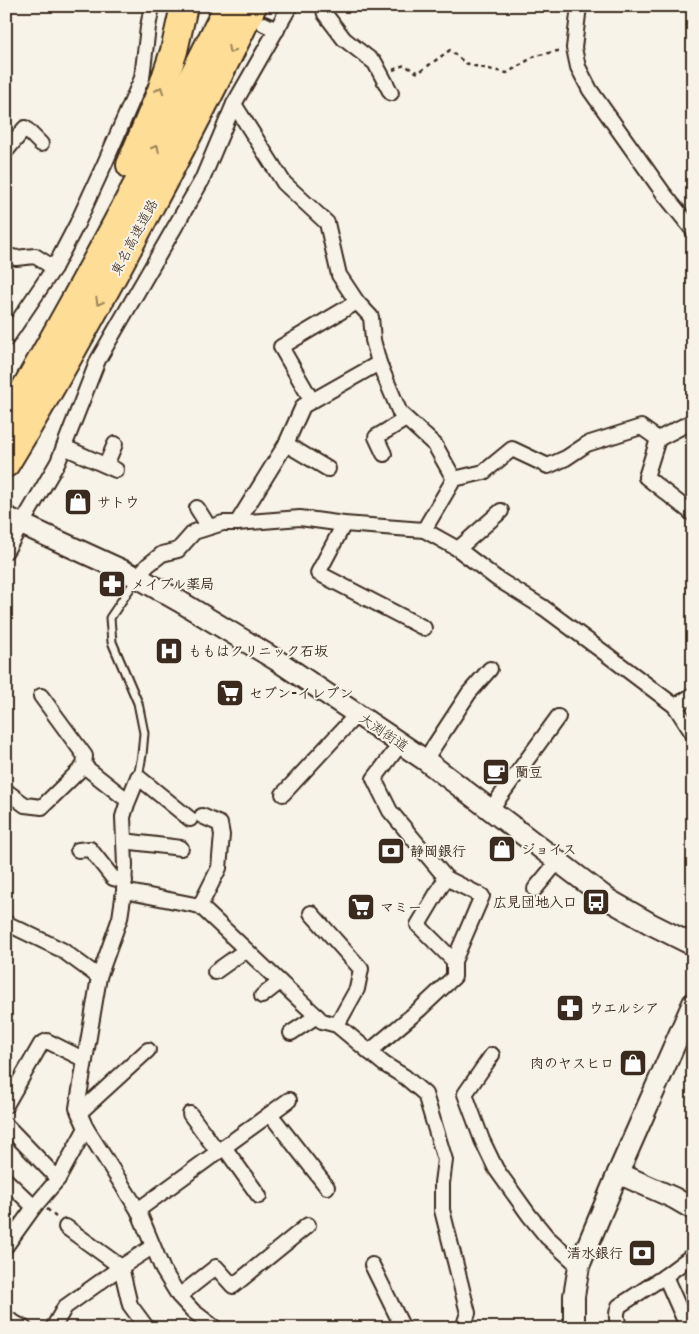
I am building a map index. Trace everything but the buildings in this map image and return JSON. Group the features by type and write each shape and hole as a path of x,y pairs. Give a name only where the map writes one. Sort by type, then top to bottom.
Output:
{"highway":[{"path":"6,400 94,240 128,170 160,93 174,51 184,6"},
{"name":"東名高速道路","path":"6,421 87,280 228,6"},
{"name":"東名高速道路","path":"6,464 33,420 174,162 258,15"}],"street":[{"path":"6,551 14,520 58,462 98,360 202,180 234,104 290,6"},
{"path":"323,6 325,14 344,39 375,63 391,93"},
{"path":"579,6 574,48 578,67 590,90 664,194 693,230"},
{"path":"6,339 54,268 77,224 142,78 150,9"},
{"path":"258,15 277,30"},
{"path":"234,104 284,183 328,223 339,275 357,302 371,317 373,340 379,363 400,413 435,445 454,479"},
{"path":"6,152 25,128 42,144"},
{"path":"6,255 16,258 35,256 54,268"},
{"path":"312,401 281,347 357,302"},
{"path":"237,523 286,444 303,406 379,363"},
{"path":"384,454 376,437 406,419"},
{"path":"693,421 658,439 646,477 693,514"},
{"path":"424,530 454,479 484,472 512,449 548,466 566,458 587,444 641,427 658,439"},
{"path":"64,447 111,467 115,444"},
{"path":"286,444 328,469"},
{"path":"197,508 209,527"},
{"path":"458,549 500,511"},
{"path":"137,577 162,554 178,550 194,532 223,522 237,523 300,518 344,524 424,530 458,549 496,578 544,608 675,706 693,734"},
{"name":"大渕街道","path":"14,520 137,577 270,656 426,760 609,900 693,945"},
{"path":"344,524 318,573 424,628"},
{"path":"426,760 469,693 490,669"},
{"path":"675,706 693,695"},
{"path":"6,791 25,805 42,807 84,766 85,756 41,696"},
{"path":"283,794 357,714"},
{"path":"491,809 558,717"},
{"path":"369,1052 454,977 454,961 482,896 446,878 390,811 374,779 401,743"},
{"path":"84,766 122,796"},
{"path":"200,906 219,868 222,835 220,824 196,817 138,777 124,817 124,886 120,918 99,977 76,1108 86,1128 138,1210 152,1247 179,1296 192,1311 215,1328"},
{"path":"124,841 181,848"},
{"path":"78,850 90,848 113,878 124,886 200,906 316,1016 322,1021 337,1025 384,1064 405,1077 425,1094 445,1160 442,1183 442,1210 468,1313 463,1328"},
{"path":"535,889 558,861"},
{"path":"446,878 418,926 454,961"},
{"path":"311,913 361,969 356,989 337,1025"},
{"path":"6,924 62,950 99,977"},
{"path":"215,972 246,950"},
{"path":"262,996 280,982"},
{"path":"574,1328 574,1296 579,1266 693,1003"},
{"path":"291,1033 316,1016"},
{"path":"6,1105 41,1044 47,1041 85,1060"},
{"path":"79,1113 148,1050"},
{"path":"492,1055 465,1094 482,1140 496,1170 529,1215 547,1237 579,1266"},
{"path":"138,1210 289,1100"},
{"path":"190,1114 259,1196"},
{"path":"270,1114 326,1188"},
{"path":"6,1125 58,1179"},
{"path":"6,1246 58,1179 86,1128"},
{"path":"618,1173 674,1198 693,1209"},
{"path":"6,1180 36,1205"},
{"path":"179,1296 216,1267 232,1286 308,1225"},
{"path":"66,1227 121,1268 130,1305 147,1328"},
{"path":"54,1328 65,1307 152,1247"},
{"path":"620,1328 616,1314 619,1306 693,1255"},
{"path":"372,1265 403,1328"},
{"path":"665,1276 688,1328"},
{"path":"6,1318 24,1328"}],"lane":[{"path":"137,577 110,618 112,642 138,703 144,733 138,777"}],"path":[{"path":"382,76 404,65 418,73 450,50 465,63 506,73 535,56 574,48"},
{"path":"36,1205 66,1227"}],"place":[{"name":"サトウ","path":"78,502"},
{"name":"メイプル薬局","path":"112,584"},
{"name":"ももはクリニック石坂","path":"169,651"},
{"name":"セブン-イレブン","path":"230,693"},
{"name":"蘭豆","path":"496,772"},
{"name":"ジョイス","path":"502,849"},
{"name":"静岡銀行","path":"391,851"},
{"name":"広見団地入口","path":"596,902"},
{"name":"マミー","path":"361,907"},
{"name":"ウエルシア","path":"570,1008"},
{"name":"肉のヤスヒロ","path":"633,1063"},
{"name":"清水銀行","path":"642,1253"}]}
